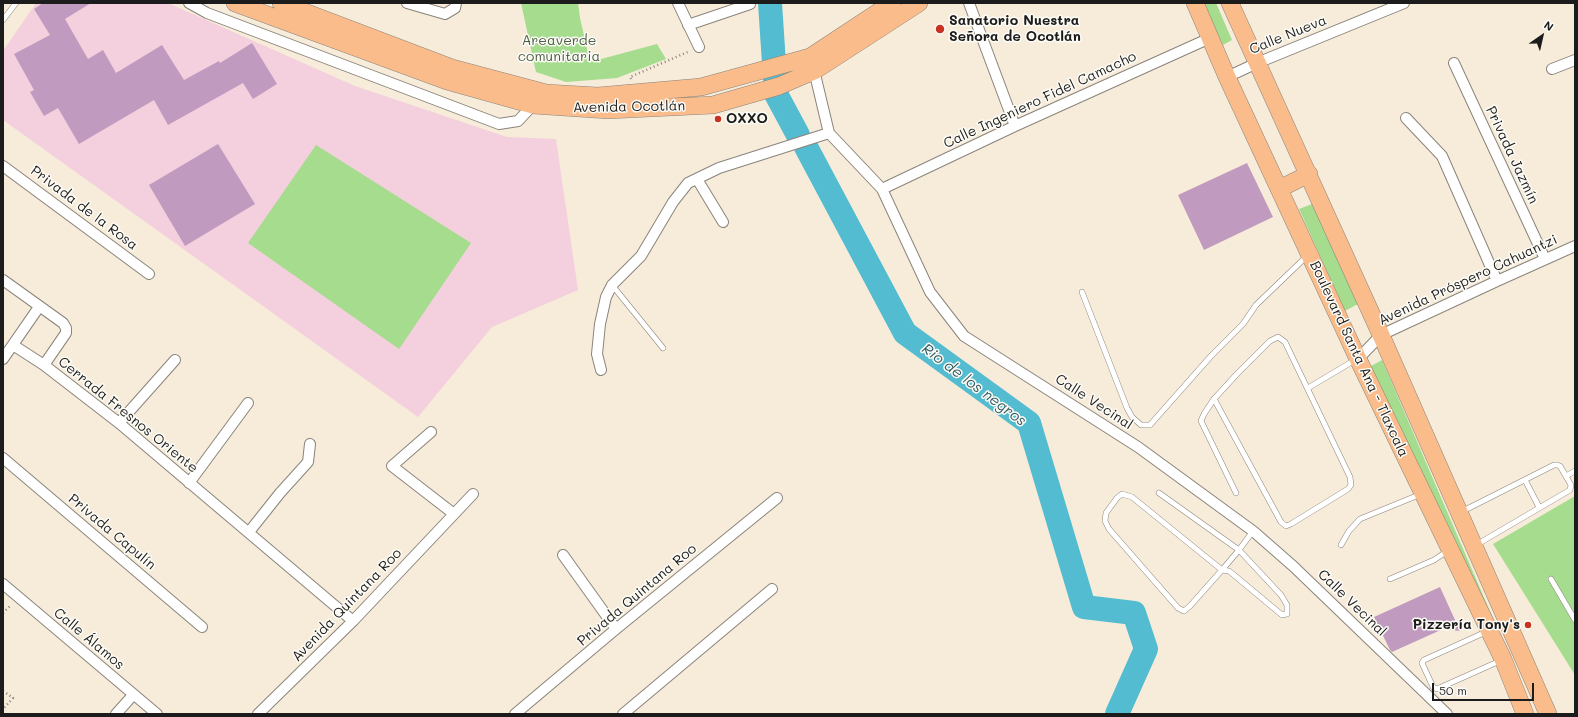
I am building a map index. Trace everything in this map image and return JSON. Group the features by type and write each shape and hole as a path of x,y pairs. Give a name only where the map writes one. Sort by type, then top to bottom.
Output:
{"main road":[{"name":"Avenida Ocotlán","path":"235,3 447,81 533,105 608,110 713,105 788,82 892,3"},
{"name":"Avenida Ocotlán","path":"281,3 452,68 546,93 598,96 701,87 784,64 812,64 919,3"},
{"name":"Boulevard Santa Ana - Tlaxcala","path":"1195,3 1227,77 1358,359 1503,659 1525,713"},
{"name":"Boulevard Santa Ana - Tlaxcala","path":"1230,3 1381,335 1458,513 1547,710"},
{"path":"1279,189 1308,174"}],"street":[{"path":"189,3 207,13 499,124 518,121 533,105"},
{"path":"407,3 445,14 455,8 456,3"},
{"path":"678,3 699,47"},
{"path":"969,3 1015,126"},
{"name":"Calle Nueva","path":"1227,77 1257,63 1404,3"},
{"path":"688,25 750,4"},
{"name":"Calle Ingeniero Fidel Camacho","path":"882,189 1015,126 1210,38"},
{"path":"1552,69 1575,60"},
{"name":"Privada Jazmín","path":"1454,63 1545,259"},
{"name":"Calle Vecinal","path":"812,64 829,133 882,189 930,292 964,336 1138,447 1253,531 1293,566 1447,714"},
{"path":"1406,118 1442,156 1497,281"},
{"path":"600,370 597,354 600,324 606,297 612,284 641,256 674,202 688,183 719,168 829,133"},
{"name":"Privada de la Rosa","path":"3,166 149,274"},
{"path":"697,179 723,222"},
{"name":"Avenida Próspero Cahuantzi","path":"1358,359 1381,335 1575,246"},
{"path":"3,280 63,323 66,328 66,333 44,365"},
{"path":"3,359 39,307"},
{"name":"Cerrada Fresnos Oriente","path":"13,345 44,365 119,423 353,621"},
{"path":"119,423 175,360"},
{"path":"189,483 248,404"},
{"path":"431,432 392,466 454,514"},
{"path":"249,532 308,462 310,444"},
{"name":"Privada Capulín","path":"3,458 202,627"},
{"name":"Avenida Quintana Roo","path":"258,714 353,621 474,494"},
{"name":"Privada Quintana Roo","path":"515,714 777,498"},
{"path":"563,555 616,630"},
{"name":"Calle Álamos","path":"3,584 157,714"},
{"path":"623,714 772,589"},
{"path":"116,714 133,695"}],"lane":[{"path":"3,20 16,3"},
{"path":"1082,292 1127,408 1132,417 1141,425 1150,425 1211,356 1243,324 1256,305 1309,254"},
{"path":"612,284 663,348"},
{"path":"1214,399 1281,522 1286,526 1348,489 1351,484 1350,477 1308,388 1285,342 1278,337 1270,341 1255,355 1214,399 1201,421 1236,493"},
{"path":"1308,388 1358,359"},
{"path":"1458,513 1557,465 1566,476 1572,487 1570,490 1473,546"},
{"path":"1566,476 1575,471"},
{"path":"1525,480 1539,507"},
{"path":"1159,493 1239,550 1280,595 1287,605 1287,614 1282,615 1229,571 1222,570 1132,497 1122,494 1117,498 1106,513 1105,521 1109,528 1178,608 1184,610 1190,606 1222,570 1239,550 1253,531"},
{"path":"1342,545 1349,531 1360,519 1422,494"},
{"path":"1390,579 1434,560 1449,550"},
{"path":"1551,579 1575,620"},
{"path":"1489,630 1424,660 1422,663 1433,687 1437,689 1503,659"}],"path":[{"path":"634,93 630,76 699,47"},
{"path":"3,691 13,698 3,709"}],"shaded area":[{"path":"36,3 168,3 355,86 507,137 556,139 578,290 492,327 418,417 3,120 3,51"}],"green space":[{"name":"Areaverde comunitaria","path":"521,3 578,3 590,62 657,44 666,59 617,78 566,82 536,72"},
{"path":"1202,3 1216,3 1232,40 1223,45"},
{"path":"316,145 471,243 399,349 248,243"},
{"path":"1312,204 1358,304 1345,311 1299,209"},
{"path":"1382,360 1534,714 1371,366"},
{"path":"1575,496 1575,675 1493,544"}],"building":[{"path":"43,3 91,3 65,19 88,59 103,50 116,73 162,45 184,80 219,61 220,63 252,43 277,84 253,99 243,83 168,125 154,100 79,144 58,108 44,116 30,92 34,90 14,54 50,35 34,9"},
{"path":"218,144 255,204 185,246 149,185"},
{"path":"1247,163 1273,217 1204,250 1178,195"},
{"path":"1440,587 1460,631 1443,629 1392,652 1374,617"}],"waterway":[{"name":"Rio de los negros","path":"770,3 776,94 798,135"},
{"name":"Rio de los negros","path":"806,147 905,333 1029,423 1084,607 1134,613 1146,649 1117,714"}],"place":[{"name":"Sanatorio Nuestra Señora de Ocotlán","path":"940,29"},
{"name":"OXXO","path":"718,119"},
{"name":"Pizzería Tony's","path":"1528,625"}]}
